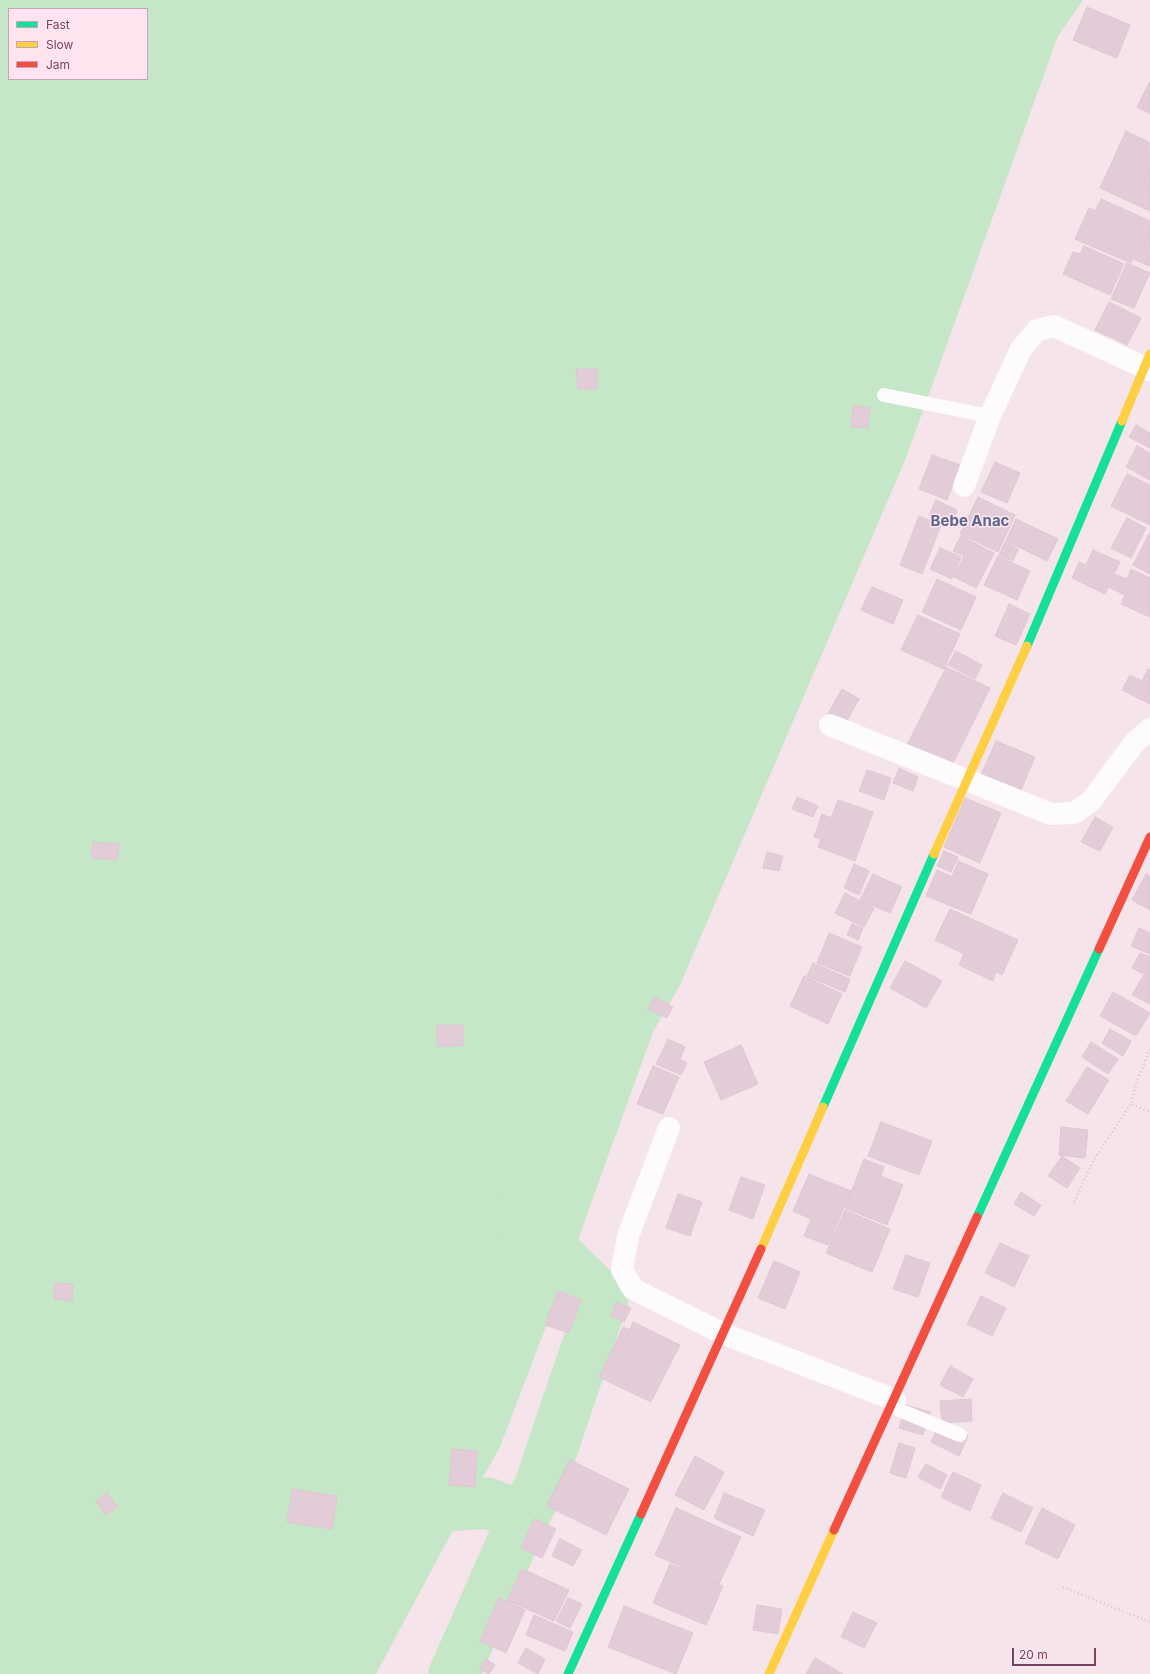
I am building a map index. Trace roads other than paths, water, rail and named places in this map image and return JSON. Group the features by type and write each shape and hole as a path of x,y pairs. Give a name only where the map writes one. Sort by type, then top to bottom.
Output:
{"street":[{"path":"568,1674 724,1334 966,781 1035,629 1148,364 1054,326 1037,330 1021,350 990,416 964,486"},
{"path":"830,725 1051,814 1074,813 1091,801 1135,742 1150,729"},
{"path":"769,1674 894,1403 1150,837"},
{"path":"669,1128 628,1236 622,1270 633,1289 724,1334 894,1403"}],"lane":[{"path":"884,395 990,416"},
{"path":"894,1403 960,1436"}],"waterway":[{"path":"454,1674 523,1518 540,1485 603,1299 518,1216"},
{"path":"399,1508 488,1503 523,1518"}],"district":[{"name":"Bebe Anac","path":"970,521"}]}
